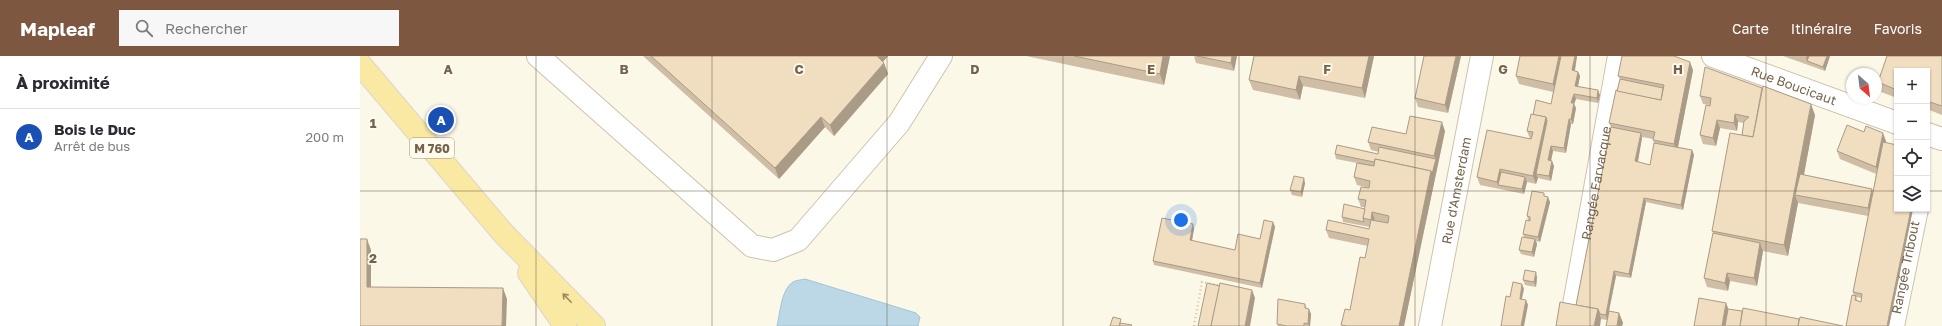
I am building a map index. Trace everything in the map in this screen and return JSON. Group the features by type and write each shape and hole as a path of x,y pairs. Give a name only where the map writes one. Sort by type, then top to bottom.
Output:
{"main road":[{"name":"M 760","path":"360,64 503,233 594,326"},
{"name":"M 760","path":"503,233 565,326"}],"street":[{"path":"538,56 752,246 773,250 798,240 889,135 899,123 941,56"},
{"name":"Rue d'Amsterdam","path":"1430,326 1482,56"},
{"name":"Rangée Farvacque","path":"1573,310 1619,56"},
{"name":"Rue Boucicaut","path":"1713,56 1894,122"},
{"path":"1930,135 1942,139"},
{"name":"Rangée Tribout","path":"1893,326 1916,212"}],"path":[{"path":"1194,326 1202,282 1225,286"}],"water":[{"path":"805,279 916,313 920,317 918,326 777,326 783,296 786,290 793,282"}],"building":[{"path":"651,56 877,56 884,63 830,125 821,117 775,168"},
{"path":"1074,56 1163,56 1160,74"},
{"path":"1197,56 1232,56 1231,63"},
{"path":"1254,56 1369,56 1362,88 1299,76 1296,90 1249,80"},
{"path":"1424,56 1456,56 1445,105 1415,98"},
{"path":"1520,56 1559,56 1553,84 1516,76"},
{"path":"1561,56 1575,56 1572,70 1578,72 1575,86 1598,90 1597,98 1574,94 1571,103 1574,103 1571,119 1569,119 1564,148 1551,146 1548,160 1552,161 1549,176 1536,174 1547,121 1546,117 1533,115 1536,100 1551,104"},
{"path":"1622,56 1674,56 1690,62 1674,144 1653,140 1655,132 1609,123 1616,90 1661,100 1664,85 1618,76"},
{"path":"1809,56 1827,56 1823,67 1807,61"},
{"path":"1887,56 1942,56 1942,106 1930,102 1930,68 1894,68 1894,89 1882,84 1882,70"},
{"path":"1705,67 1762,88 1753,137 1742,135 1744,121 1749,117 1735,114 1734,123 1717,120 1713,138 1700,135 1706,105 1710,106 1711,98 1700,96"},
{"path":"1620,79 1663,88 1661,100 1617,91"},
{"path":"1763,86 1811,104 1784,245 1712,231 1730,133 1753,137"},
{"path":"1531,114 1546,117 1533,176 1500,169 1497,182 1477,177 1487,130 1531,139 1533,132 1527,131"},
{"path":"1410,116 1442,122 1434,156 1368,142 1372,127 1406,134"},
{"path":"1847,125 1864,132 1866,126 1883,133 1876,167 1837,151"},
{"path":"1611,127 1641,133 1635,161 1650,165 1654,143 1692,150 1681,205 1644,198 1629,274 1614,271 1606,315 1600,314 1598,309 1576,305"},
{"path":"1883,142 1894,144 1894,212 1910,212 1887,326 1846,326 1852,295 1856,296 1855,300 1861,302 1862,294 1853,292"},
{"path":"1337,145 1378,154 1379,147 1436,159 1432,174 1431,171 1375,159 1374,162 1335,154"},
{"path":"1375,159 1431,171 1399,326 1341,325 1345,309 1350,310 1360,257 1365,258 1369,239 1326,230 1328,220 1369,229 1371,220 1363,218 1366,200 1358,199 1361,187 1369,188 1370,181 1354,177 1357,163 1374,166","holes":["1372,212 1389,216 1388,223 1371,220"]},
{"path":"1501,172 1525,177 1522,189 1498,185"},
{"path":"1800,174 1872,189 1868,208 1795,195"},
{"path":"1294,176 1304,178 1301,192 1290,190"},
{"path":"1532,191 1544,193 1544,196 1548,197 1538,237 1523,234 1526,220 1530,221 1530,217 1527,216"},
{"path":"1344,204 1365,209 1363,218 1364,222 1342,217"},
{"path":"1162,218 1193,224 1190,240 1235,250 1238,234 1260,239 1264,220 1273,222 1260,283 1153,261"},
{"path":"1713,233 1760,243 1754,278 1727,273 1725,283 1704,278"},
{"path":"1522,237 1535,239 1532,252 1519,250"},
{"path":"360,239 367,239 367,287 503,288 502,326 360,326"},
{"path":"1525,270 1536,272 1534,282 1523,280"},
{"path":"1513,282 1522,284 1520,299 1526,300 1521,326 1501,326 1506,296 1510,297"},
{"path":"1207,283 1220,286 1211,326 1198,326"},
{"path":"1220,283 1252,290 1245,326 1211,326"},
{"path":"1699,298 1726,303 1722,326 1694,326"},
{"path":"1278,299 1305,304 1305,308 1309,309 1308,324 1304,323 1304,326 1287,326 1277,324"},
{"path":"1560,302 1598,309 1594,326 1556,326"},
{"path":"1743,308 1799,319 1798,326 1740,326"},
{"path":"1728,309 1742,311 1740,326 1725,326"},
{"path":"1609,311 1619,313 1617,326 1606,326"},
{"path":"1113,317 1121,319 1119,326 1110,326"},
{"path":"1800,317 1843,326 1798,326"},
{"path":"1120,323 1132,325 1120,326"}],"place":[{"name":"Bois le Duc","path":"441,120"}]}
